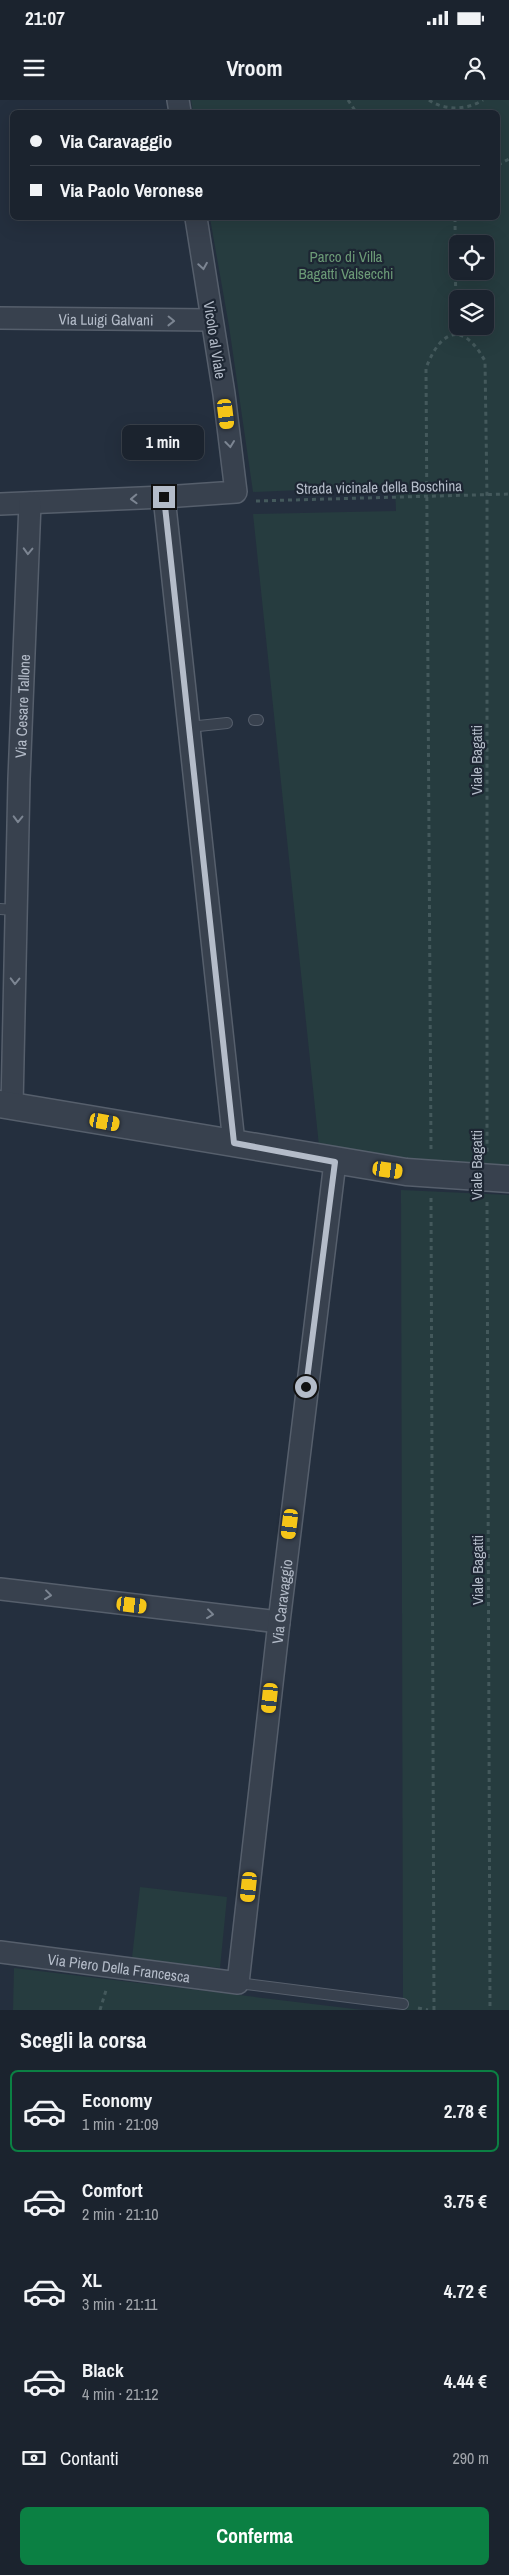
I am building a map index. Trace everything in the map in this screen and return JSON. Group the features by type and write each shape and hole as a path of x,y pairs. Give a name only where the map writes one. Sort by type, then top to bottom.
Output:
{"street":[{"name":"Vicolo al Viale","path":"196,220 224,394 243,497"},
{"name":"Via Luigi Galvani","path":"0,318 212,320"},
{"path":"0,504 164,497 243,497"},
{"path":"164,497 234,1143"},
{"name":"Via Cesare Tallone","path":"6,1105 9,778 30,502"},
{"path":"6,1105 335,1162 406,1172 498,1179"},
{"name":"Via Caravaggio","path":"238,1983 278,1622 335,1162"},
{"path":"0,1589 278,1622"},
{"name":"Via Piero Della Francesca","path":"0,1952 238,1983"}],"lane":[{"path":"189,727 227,723"},
{"path":"238,1983 403,2004"}],"path":[{"path":"429,100 442,106 453,108 467,107 483,100"},
{"name":"Viale Bagatti","path":"455,220 456,335 467,337 476,346 485,361 498,1179 490,2010"},
{"name":"Strada vicinale della Boschina","path":"243,497 487,496 509,494"}],"green space":[{"name":"Parco di Villa Bagatti Valsecchi","path":"191,100 509,100 509,1168 401,1162 319,1146 253,514 396,511 395,486 253,492 229,326 210,220 500,220 500,110 193,110"},
{"path":"401,1190 509,1195 509,2010 403,2010"},
{"path":"140,1887 227,1897 220,1968 132,1958"},
{"path":"14,1968 363,2010 13,2010"}],"route":[{"path":"164,497 234,1143 335,1162 306,1387"}]}
